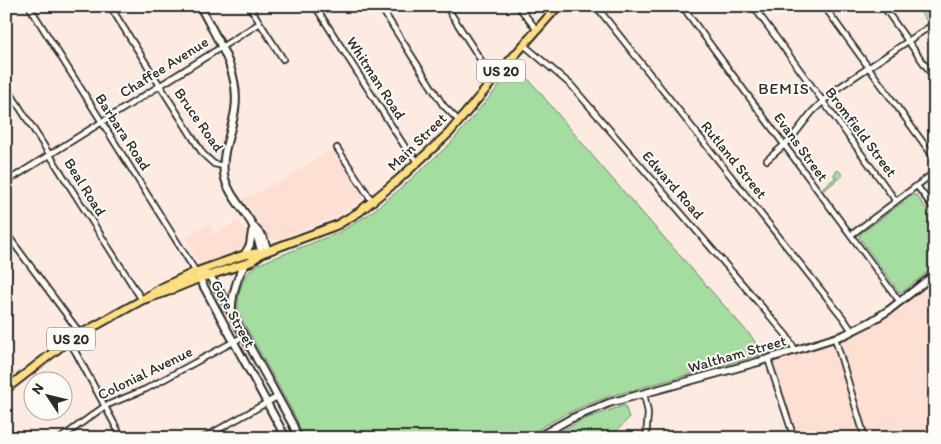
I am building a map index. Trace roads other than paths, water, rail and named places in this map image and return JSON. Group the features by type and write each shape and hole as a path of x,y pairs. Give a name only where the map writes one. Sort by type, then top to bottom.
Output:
{"main road":[{"name":"Main Street","path":"198,275 209,276 256,253 265,252 355,215 418,162 459,121 558,6"},
{"name":"Main Street","path":"6,389 80,333 142,300 166,292 198,275 245,259"}],"street":[{"name":"Barbara Road","path":"29,6 198,275"},
{"name":"Bruce Road","path":"110,6 206,157 214,164 224,166"},
{"path":"200,6 235,80 235,114 224,166 227,183 252,225 265,252"},
{"path":"249,6 283,60"},
{"name":"Whitman Road","path":"315,6 405,147 418,162"},
{"path":"380,6 443,105 459,121"},
{"path":"446,6 482,62 496,77"},
{"path":"518,6 537,30"},
{"name":"Rutland Street","path":"596,6 852,331"},
{"name":"Evans Street","path":"682,6 900,302"},
{"name":"Bromfield Street","path":"753,6 896,201"},
{"path":"824,6 935,159"},
{"path":"883,6 935,79"},
{"name":"Chaffee Avenue","path":"6,182 220,46 260,23"},
{"path":"767,160 784,145 822,101 843,84 935,23"},
{"name":"Edward Road","path":"524,45 571,85 787,336 796,350"},
{"name":"Beal Road","path":"6,86 142,300"},
{"path":"337,148 372,201"},
{"path":"851,235 935,172"},
{"path":"917,186 935,210"},
{"path":"232,314 232,303 251,243 252,225"},
{"path":"6,233 80,333"},
{"name":"Waltham Street","path":"536,438 594,408 768,359 852,331 880,316 935,274"},
{"name":"Gore Street","path":"198,275 286,438"},
{"name":"Gore Street","path":"209,276 218,288 298,438"},
{"name":"Colonial Avenue","path":"61,438 105,406 146,389 244,336"},
{"path":"834,338 865,438"},
{"path":"68,341 122,438"},
{"path":"768,359 794,438"},
{"path":"644,393 648,413 646,438"},
{"path":"203,438 277,397"}],"district":[{"name":"BEMIS","path":"784,88"}]}
